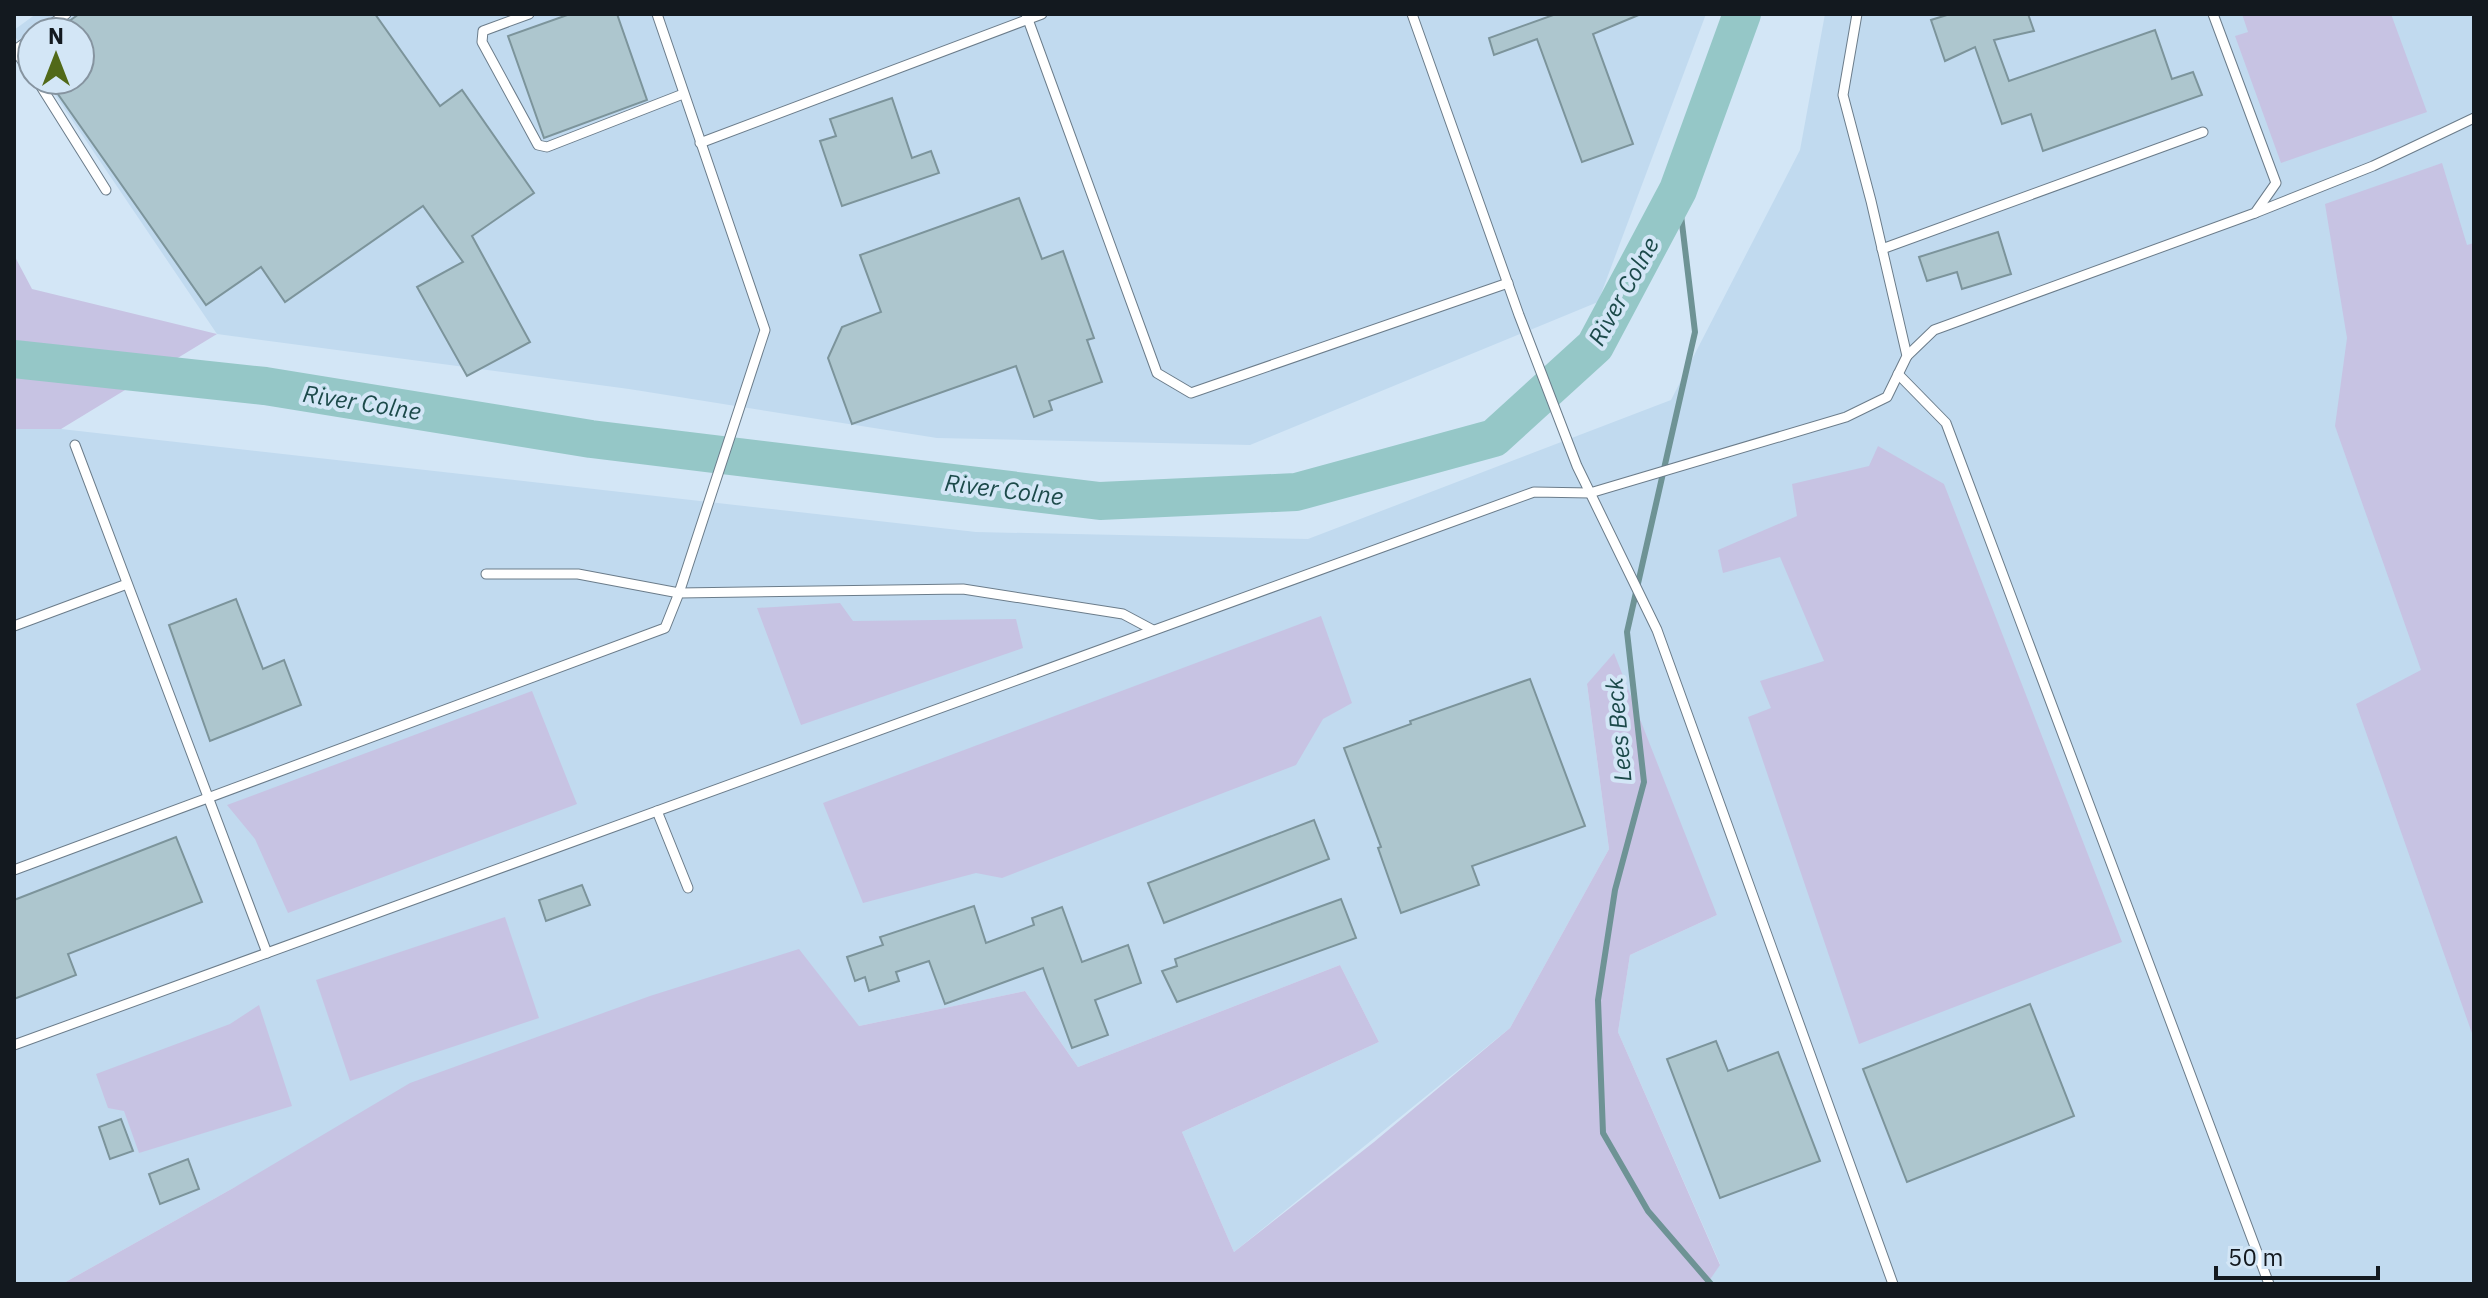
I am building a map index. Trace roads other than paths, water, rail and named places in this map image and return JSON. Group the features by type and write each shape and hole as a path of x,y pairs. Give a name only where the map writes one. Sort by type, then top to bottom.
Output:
{"lane":[{"path":"529,14 481,34 482,42 538,145 547,147 683,94"},
{"path":"14,870 665,628 765,330 657,14"},
{"path":"700,143 1027,17 1042,14"},
{"path":"1412,14 1519,315 1577,466 1657,630 1893,1284"},
{"path":"1857,14 1843,95 1907,356"},
{"path":"2213,14 2276,183 2255,213"},
{"path":"1027,17 1157,373 1191,393 1508,283"},
{"path":"47,96 106,190"},
{"path":"14,1045 1534,492 1590,493 1846,417 1887,397 1907,356 1934,330 2255,213 2373,166 2474,118"},
{"path":"1882,249 2203,132"},
{"path":"1898,374 1946,423 2269,1284"},
{"path":"75,445 267,953"},
{"path":"486,574 578,574 679,593 963,589 1123,614 1153,630"},
{"path":"14,626 127,584"},
{"path":"657,811 688,888"}],"waterway":[{"name":"River Colne","path":"14,359 265,386 591,439 1100,501 1296,492 1494,438 1595,346 1678,190 1742,14"},
{"name":"Lees Beck","path":"1678,190 1695,332 1627,632 1644,782 1615,890 1598,1000 1603,1133 1648,1211 1711,1284"}]}
